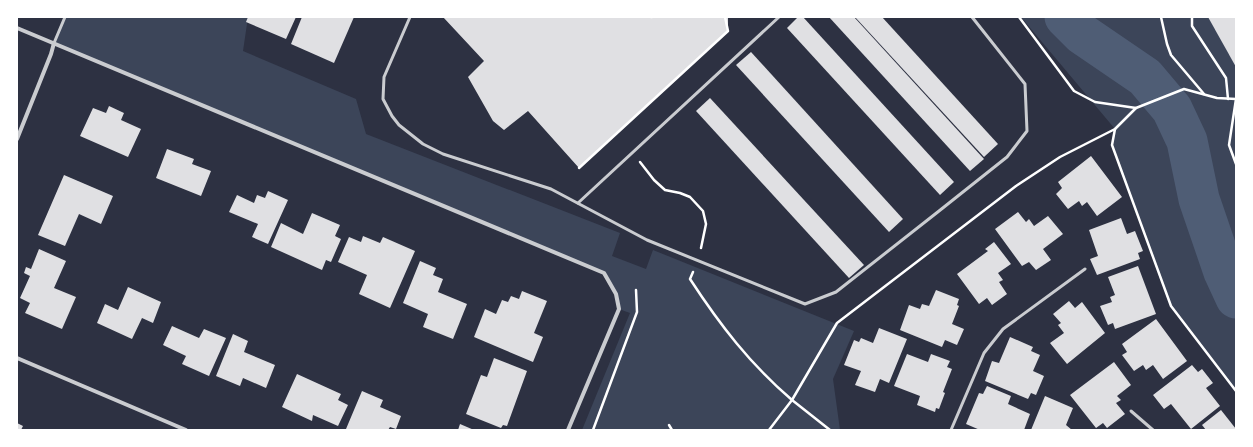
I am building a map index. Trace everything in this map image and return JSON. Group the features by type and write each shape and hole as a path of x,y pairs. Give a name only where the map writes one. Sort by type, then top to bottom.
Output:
{"street":[{"path":"17,28 604,273 616,294 619,309 568,430"},
{"path":"17,139 54,43"},
{"path":"17,358 186,430"}],"lane":[{"path":"54,43 65,17"},
{"path":"410,17 384,77 383,99 392,116 399,125 423,144 443,154 551,189 647,240 805,304 836,292 1007,158 1027,131 1025,84 972,17"},
{"path":"578,203 779,17"},
{"path":"951,430 984,354 1003,329 1085,269"},
{"path":"1131,411 1153,430"}],"path":[{"path":"579,168 728,31 725,17"},
{"path":"1019,17 1074,91 1095,102 1136,108"},
{"path":"1161,17 1167,44 1171,54 1204,95"},
{"path":"1192,17 1192,26 1226,78 1228,99"},
{"path":"769,430 792,400 837,323 1016,186 1060,157 1115,129 1136,108 1184,89 1204,95 1236,99 1229,145 1236,164"},
{"path":"1115,129 1112,145 1171,306 1236,391"},
{"path":"593,430 637,312 636,290"},
{"path":"792,400 830,430"},
{"path":"669,425 672,430"}],"shaded area":[{"path":"65,17 248,17 243,51 356,99 366,134 620,233 612,256 646,269 653,250 854,331 833,379 840,430 582,430 630,313 619,309 616,294 604,273 54,43"},
{"path":"1021,17 1236,17 1236,391 1171,306 1112,145 1115,129"}],"building":[{"path":"248,17 296,17 286,39 246,22"},
{"path":"302,17 354,17 334,63 291,44"},
{"path":"443,17 728,17 728,31 579,168 528,111 504,130 493,121 468,77 484,61"},
{"path":"798,17 803,17 954,182 940,195 787,28"},
{"path":"829,17 854,17 984,159 970,171"},
{"path":"855,17 882,17 998,144 984,157"},
{"path":"1208,17 1236,17 1236,67"},
{"path":"751,52 903,219 889,232 736,65"},
{"path":"710,98 864,265 849,278 696,111"},
{"path":"109,106 124,113 121,120 141,129 128,157 80,136 93,108 106,113"},
{"path":"167,149 194,159 192,164 211,171 201,196 156,178"},
{"path":"1091,156 1122,197 1097,216 1087,202 1082,206 1079,201 1068,209 1056,194 1062,188 1058,182"},
{"path":"64,175 113,196 101,224 79,214 65,246 38,235"},
{"path":"268,191 288,200 268,244 252,237 258,224 229,212 237,195 254,203 257,195 265,198"},
{"path":"1018,212 1026,222 1029,219 1034,226 1048,216 1063,234 1043,249 1051,260 1036,270 1029,262 1022,266 995,229"},
{"path":"312,213 340,225 335,236 341,239 331,262 326,260 322,270 271,247 281,223 303,234"},
{"path":"1121,218 1127,234 1135,231 1143,251 1138,253 1140,259 1097,275 1090,259 1098,256 1089,230"},
{"path":"363,236 380,243 383,237 415,251 390,308 359,294 367,275 338,262 349,237 361,242"},
{"path":"994,242 1011,264 998,273 1003,280 999,282 1007,294 992,305 987,298 979,304 957,274 988,251 985,249"},
{"path":"39,249 66,261 54,288 76,297 62,329 25,313 30,303 20,298 30,276 24,273 26,267 31,269"},
{"path":"420,261 436,268 433,275 443,279 438,292 467,304 453,339 423,327 428,314 403,303"},
{"path":"1138,266 1156,314 1115,329 1113,323 1108,325 1100,306 1112,302 1110,297 1115,295 1108,277"},
{"path":"128,287 161,302 153,323 142,318 132,339 97,323 105,304 118,310"},
{"path":"936,290 959,299 957,305 959,306 952,324 964,329 957,345 945,340 942,347 900,330 909,305 920,309 922,304 929,306"},
{"path":"522,291 547,301 534,333 543,337 533,362 474,337 485,309 496,314 502,300 508,302 511,296 519,299"},
{"path":"1069,301 1075,308 1082,302 1105,333 1067,364 1050,343 1064,333 1058,325 1061,323 1053,314"},
{"path":"1156,319 1187,361 1163,379 1153,365 1146,370 1143,365 1134,371 1122,355 1127,352 1122,344"},
{"path":"172,326 199,338 204,329 226,338 209,376 182,364 186,356 163,345"},
{"path":"879,328 907,339 889,383 880,379 875,392 855,385 861,371 844,365 854,340 859,342 861,338 873,343"},
{"path":"233,334 248,341 244,352 275,365 266,388 243,378 240,386 216,376"},
{"path":"1010,337 1033,347 1031,351 1040,355 1033,371 1044,376 1036,395 1031,393 1028,399 985,381 992,361 999,363"},
{"path":"907,354 928,362 931,354 950,361 947,367 952,369 943,392 945,393 939,409 936,408 935,412 917,405 920,396 894,386"},
{"path":"494,358 527,371 507,426 503,425 501,428 466,414 481,375 487,377"},
{"path":"1114,362 1131,385 1117,396 1121,400 1116,403 1125,414 1107,428 1103,423 1096,428 1070,395"},
{"path":"1192,365 1198,372 1202,369 1213,383 1206,388 1220,406 1191,429 1171,404 1164,409 1153,395"},
{"path":"297,374 341,394 338,400 348,405 338,426 313,415 312,421 282,407"},
{"path":"987,386 1011,396 1008,404 1030,414 1024,430 980,430 966,424 979,393 983,394"},
{"path":"362,391 383,400 380,407 401,416 396,429 390,427 388,430 346,429"},
{"path":"1045,396 1073,408 1066,425 1072,430 1031,430"},
{"path":"1221,410 1236,430 1206,430 1202,425"},
{"path":"17,423 23,426 21,430 17,430"},
{"path":"460,424 474,430 458,430"}],"waterway":[{"path":"1065,17 1082,34 1145,77 1172,109 1187,141 1199,199 1224,272 1236,298"}]}
